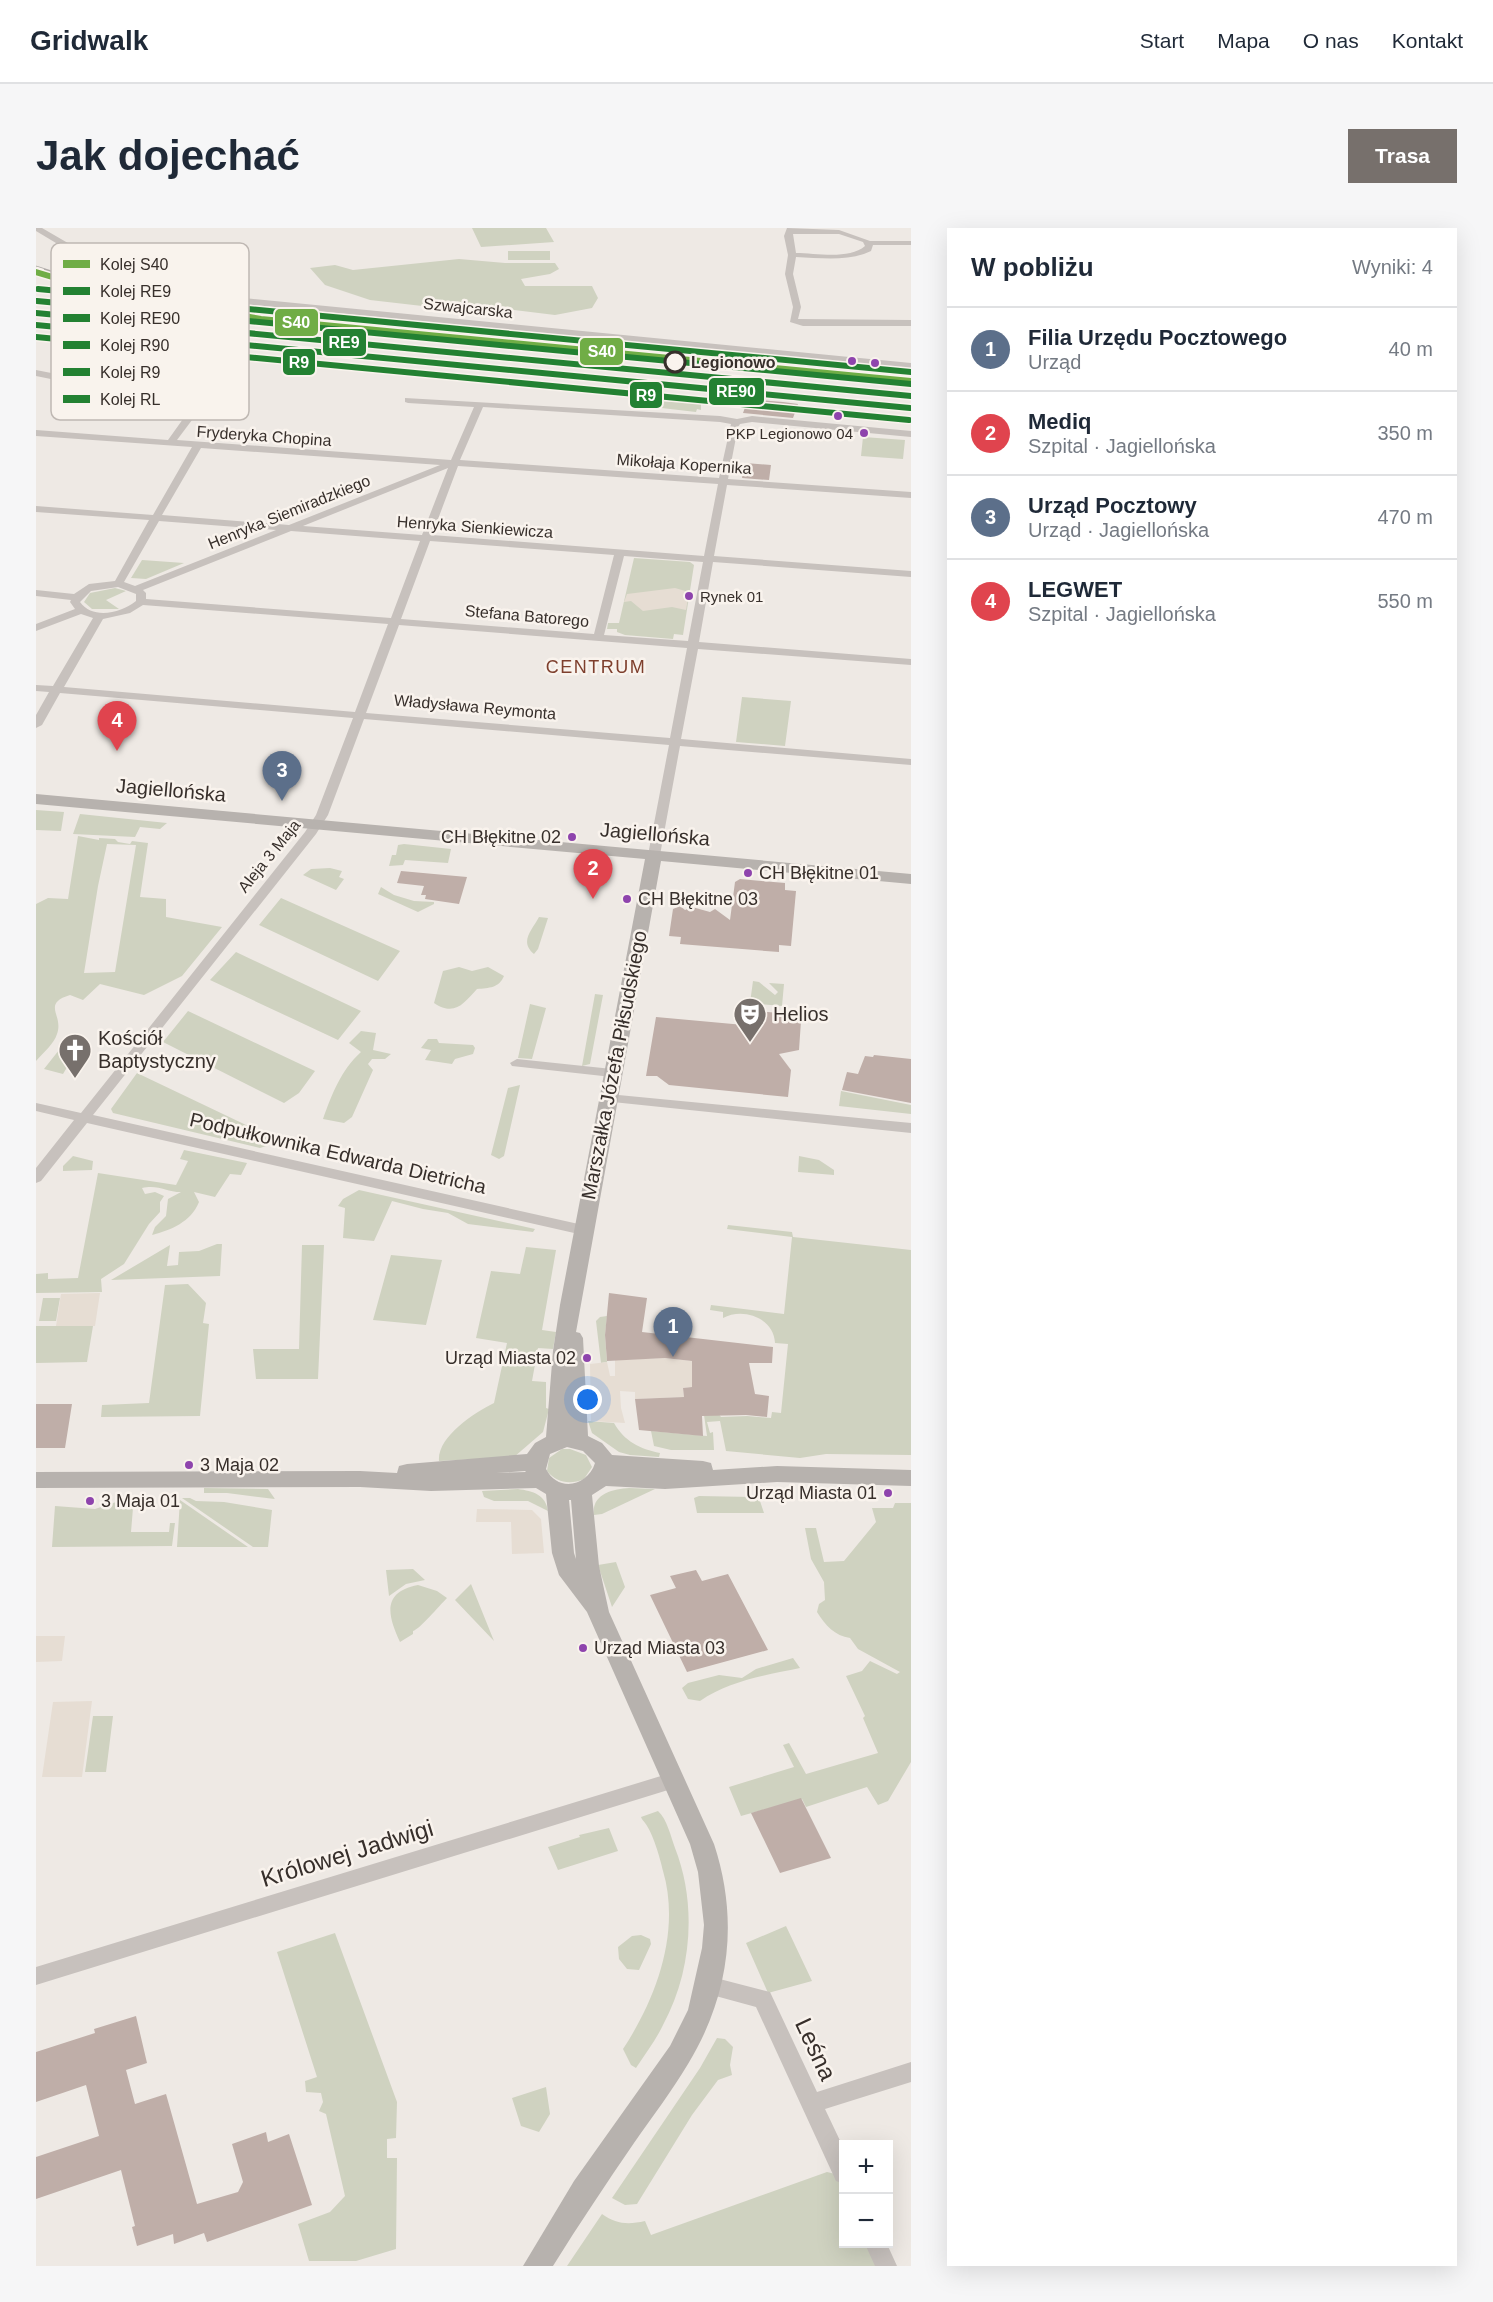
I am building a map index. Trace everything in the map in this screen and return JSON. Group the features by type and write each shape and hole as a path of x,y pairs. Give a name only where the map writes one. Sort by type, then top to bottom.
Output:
{"street":[{"name":"Szwajcarska","path":"36,228 62,243"},
{"path":"911,243 868,243 866,240 847,233 790,230 788,236 792,255 789,274 797,307 792,318 797,322 911,323"},
{"path":"792,255 854,255 868,249 868,243"},
{"name":"Szwajcarska","path":"249,301 911,366"},
{"path":"36,373 51,376"},
{"path":"408,400 737,422 752,419 911,434"},
{"name":"Aleja 3 Maja","path":"36,1178 317,824 396,622 454,464 479,405"},
{"path":"171,442 187,420"},
{"name":"Marszałka Józefa Piłsudskiego","path":"556,1441 563,1351 583,1230 733,427 737,422"},
{"name":"Fryderyka Chopina","path":"36,433 454,464"},
{"path":"118,584 197,446"},
{"name":"Mikołaja Kopernika","path":"454,464 911,495"},
{"name":"Henryka Siemiradzkiego","path":"136,589 454,464"},
{"name":"Henryka Sienkiewicza","path":"36,509 911,574"},
{"path":"598,638 620,553"},
{"path":"118,584 136,589 142,597 141,602 129,611 100,615 82,610 75,602 81,592 98,585 118,584"},
{"path":"36,593 77,597"},
{"name":"Stefana Batorego","path":"141,602 911,662"},
{"path":"36,628 82,610"},
{"path":"36,725 100,615"},
{"name":"Władysława Reymonta","path":"36,688 566,731 911,762"},
{"name":"Jagiellońska","path":"36,799 911,879"},
{"path":"517,1063 612,1073"},
{"path":"608,1098 911,1128"},
{"name":"Podpułkownika Edwarda Dietricha","path":"36,1107 583,1230"},
{"name":"Marszałka Józefa Piłsudskiego","path":"569,1321 575,1353 578,1440"},
{"path":"598,1612 570,1575 539,1451 556,1441 578,1440 593,1446 604,1470"},
{"path":"604,1470 665,1481 742,1474 911,1478"},
{"path":"36,1480 360,1479 431,1483 544,1478 581,1491 594,1486 604,1470"},
{"path":"537,2266 584,2191 679,2055 701,2012 708,1985 717,1925 711,1872 702,1844 598,1612 588,1566 581,1491"},
{"name":"Królowej Jadwigi","path":"36,1976 674,1780"},
{"name":"Leśna","path":"708,1985 763,1999 839,2165"},
{"path":"812,2103 911,2072"},
{"path":"878,2248 886,2266"}],"green space":[{"path":"472,228 546,228 554,242 481,247"},
{"path":"508,251 550,251 550,260 508,260"},
{"path":"459,259 505,263 555,263 559,269 550,274 521,279 525,286 592,286 598,298 592,308 555,315 497,308 431,307 370,300 325,285 310,268 335,265 353,270"},
{"path":"656,401 701,403 701,410 697,409 696,412 653,407"},
{"path":"863,437 905,440 903,459 861,456"},
{"path":"634,558 690,562 694,565 683,635 674,634 673,639 625,635 617,632 617,629 607,629 608,623 619,623"},
{"path":"142,560 184,563 146,579 131,578"},
{"path":"115,588 126,591 106,600 119,609 92,609 84,602 90,593"},
{"path":"742,697 791,701 785,746 736,742"},
{"path":"36,810 64,812 61,831 36,830"},
{"path":"80,814 167,823 160,829 140,827 135,837 73,834"},
{"path":"78,836 99,840 99,838 115,839 118,842 130,844 132,841 148,843 140,897 166,899 166,917 222,927 182,976 144,995 100,984 83,1000 70,995 61,998 55,1006 58,1021 56,1038 36,1061 36,904 48,898 68,899","holes":["107,844 136,845 115,972 84,973"]},
{"path":"398,845 451,849 448,863 405,860 403,865 389,866 392,855 396,855"},
{"path":"330,868 342,871 339,877 344,879 336,890 303,875 311,869"},
{"path":"381,887 394,895 414,901 434,902 434,904 418,912 378,894"},
{"path":"281,898 400,951 378,981 259,925"},
{"path":"539,917 548,918 538,949 534,954 527,945 527,940"},
{"path":"236,952 361,1011 338,1040 210,980"},
{"path":"459,967 472,971 488,967 504,976 496,985 477,989 458,1006 448,1009 441,1007 434,1003 443,971"},
{"path":"753,981 759,982 775,995 778,992 769,983 784,984 782,1006 750,1003"},
{"path":"595,994 603,995 590,1064 582,1066"},
{"path":"530,1004 546,1008 532,1059 518,1058"},
{"path":"188,1011 315,1071 299,1093 284,1103 163,1042"},
{"path":"361,1031 376,1033 373,1050 391,1054 385,1059 372,1059 368,1064 373,1070 352,1117 344,1123 323,1119 343,1075 361,1052 349,1043"},
{"path":"428,1039 437,1039 439,1043 473,1045 475,1048 473,1054 455,1059 452,1064 425,1060 431,1050 421,1048"},
{"path":"59,1050 64,1050 72,1059 63,1074 44,1069"},
{"path":"137,1073 271,1137 266,1146 260,1148 113,1113 111,1109"},
{"path":"520,1085 504,1156 499,1159 491,1155 508,1088"},
{"path":"841,1091 911,1105 911,1114 839,1106"},
{"path":"184,1150 247,1163 241,1175 230,1174 215,1197 194,1192 199,1202 191,1215 173,1228 152,1235 155,1227 166,1216 168,1199 181,1192 153,1187 142,1188 145,1194 155,1192 164,1196 160,1202 160,1212 149,1224 124,1264 101,1279 102,1292 36,1293 36,1274 48,1273 48,1279 78,1278 98,1173 176,1185 188,1161 180,1159"},
{"path":"73,1156 93,1161 92,1170 63,1171 63,1166"},
{"path":"799,1156 819,1160 834,1170 834,1175 798,1172"},
{"path":"359,1190 535,1229 533,1232 468,1224 448,1213 392,1201 374,1241 343,1238 345,1208 338,1206 343,1199"},
{"path":"728,1225 792,1232 793,1237 911,1250 911,1455 826,1454 800,1458 726,1451 720,1421 707,1422 710,1433 713,1432 714,1450 671,1450 654,1446 651,1431 707,1436 704,1415 718,1413 721,1417 771,1418 772,1412 781,1413 788,1344 775,1343 769,1327 756,1317 739,1314 723,1318 723,1312 710,1310 711,1305 784,1314 792,1237 727,1229"},
{"path":"222,1244 220,1276 111,1280 170,1245 167,1266 178,1265 179,1252 199,1251"},
{"path":"302,1245 324,1245 318,1379 256,1379 253,1349 299,1349"},
{"path":"526,1247 556,1250 542,1330 556,1332 553,1349 538,1348 532,1381 546,1382 546,1408 549,1409 543,1432 514,1457 439,1461 440,1452 450,1435 467,1419 494,1403 507,1343 476,1338 491,1271 520,1274"},
{"path":"391,1255 442,1260 426,1325 373,1320"},
{"path":"188,1284 206,1303 203,1323 209,1324 200,1416 101,1417 102,1405 149,1403 165,1285"},
{"path":"43,1298 60,1298 56,1321 39,1321"},
{"path":"607,1316 605,1335 607,1362 601,1363 596,1321 600,1317"},
{"path":"36,1326 93,1326 87,1362 36,1363"},
{"path":"588,1421 614,1423 628,1439 639,1446 660,1453 659,1457 619,1452 592,1433"},
{"path":"562,1449 570,1449 586,1455 592,1467 584,1479 564,1482 547,1471 549,1458"},
{"path":"204,1488 268,1489 275,1499 227,1493 204,1493"},
{"path":"629,1488 655,1489 602,1514 594,1515 596,1502 600,1497 610,1491"},
{"path":"518,1489 538,1495 545,1501 548,1511 528,1501 494,1501 484,1497 482,1491"},
{"path":"699,1496 753,1497 760,1501 764,1513 697,1513 694,1498"},
{"path":"182,1498 272,1510 268,1547 253,1547"},
{"path":"180,1500 248,1547 177,1547"},
{"path":"116,1502 117,1507 133,1508 131,1532 169,1532 170,1523 175,1523 172,1546 52,1547 55,1506 95,1509"},
{"path":"895,1503 911,1503 911,1762 888,1801 878,1805 867,1787 806,1807 802,1799 741,1816 729,1787 794,1767 783,1745 789,1743 806,1774 878,1753 863,1718 865,1716 846,1676 862,1671 870,1661 897,1674 900,1672 858,1649 850,1638 835,1632 820,1617 817,1612 819,1604 825,1600 824,1582 811,1559 805,1528 816,1528 824,1562 844,1561 876,1522 872,1508 893,1508"},
{"path":"616,1562 625,1587 612,1607 598,1565"},
{"path":"413,1569 425,1580 406,1584 389,1596 386,1570"},
{"path":"471,1584 494,1641 455,1600"},
{"path":"418,1585 437,1591 447,1598 425,1622 413,1631 413,1634 400,1642 391,1614 393,1599 406,1588"},
{"path":"793,1658 800,1668 735,1684 700,1701 688,1699 682,1688 688,1683 719,1675 742,1678 756,1669"},
{"path":"93,1716 113,1716 106,1772 85,1772"},
{"path":"658,1811 668,1828 682,1870 689,1915 688,1938 680,1983 673,2004 657,2036 636,2068 631,2065 623,2049 646,2009 655,1987 667,1941 669,1918 668,1894 660,1859 651,1833 641,1817"},
{"path":"609,1828 618,1851 558,1870 548,1847 580,1837 579,1835"},
{"path":"786,1926 812,1981 768,1993 746,1943"},
{"path":"335,1933 397,2102 396,2138 387,2139 387,2158 397,2158 396,2249 356,2261 309,2261 298,2224 330,2212 345,2196 326,2114 319,2111 323,2102 321,2093 306,2092 305,2081 317,2077 277,1952"},
{"path":"641,1935 650,1939 651,1944 639,1970 627,1969 619,1959 618,1947 632,1936"},
{"path":"717,2038 725,2039 733,2047 730,2065 732,2075 718,2080 692,2115 637,2204 625,2205 612,2198 700,2068"},
{"path":"546,2087 550,2114 539,2132 521,2126 512,2098"},
{"path":"827,2172 839,2175 839,2248 872,2248 881,2266 567,2266 602,2214 622,2223 645,2221 651,2235"}],"shaded area":[{"path":"675,588 689,592 686,610 672,607 643,611 631,601 624,602 627,594"},
{"path":"100,1293 95,1326 56,1326 61,1294"},
{"path":"665,1358 692,1361 692,1387 683,1388 684,1397 635,1399 635,1392 620,1391 625,1423 591,1421 590,1364 607,1362 610,1376 615,1376 615,1360"},
{"path":"477,1509 532,1510 541,1519 544,1553 512,1554 511,1522 476,1522"},
{"path":"36,1636 65,1636 62,1661 36,1662"},
{"path":"92,1701 82,1777 42,1777 53,1702"}],"building":[{"path":"748,399 798,404 793,418 743,413"},
{"path":"745,463 771,465 769,480 742,478"},
{"path":"401,871 467,877 459,904 425,899 426,895 421,895 424,886 397,883"},
{"path":"740,879 785,883 785,890 796,891 791,946 779,945 779,952 680,944 681,937 669,936 673,909 680,906 685,910 692,907 710,912 715,909 730,920 735,882"},
{"path":"757,1011 791,1014 801,1021 799,1050 779,1054 791,1070 788,1097 669,1085 657,1076 646,1076 656,1017 755,1026"},
{"path":"874,1055 911,1059 911,1103 842,1090 847,1072 858,1074 865,1056 873,1057"},
{"path":"609,1293 647,1298 642,1332 773,1347 772,1363 749,1363 755,1394 769,1396 767,1417 702,1416 703,1436 639,1430 635,1399 684,1397 683,1388 692,1387 692,1361 665,1358 607,1361 605,1335"},
{"path":"36,1404 72,1404 65,1448 36,1448"},
{"path":"696,1570 702,1581 728,1574 768,1650 687,1672 650,1595 676,1588 670,1576"},
{"path":"801,1798 831,1858 780,1873 751,1813"},
{"path":"136,2016 147,2063 126,2070 135,2104 166,2094 197,2204 238,2192 243,2182 232,2144 266,2132 268,2142 289,2134 312,2205 207,2242 204,2233 174,2244 173,2234 137,2246 132,2227 135,2226 121,2170 36,2199 36,2157 99,2136 86,2085 36,2102 36,2052 95,2033 94,2029"}],"railway":[{"path":"36,268 51,273"},
{"path":"249,310 499,335"}],"rail line":[{"name":"S40","path":"36,272 51,276"},
{"name":"RL","path":"38,289 51,290"},
{"name":"R90","path":"37,301 51,302"},
{"name":"RL","path":"249,309 911,372"},
{"name":"RE9","path":"36,313 51,314"},
{"name":"S40","path":"249,317 911,381"},
{"name":"R90","path":"249,321 911,384"},
{"name":"RE90","path":"36,325 51,326"},
{"name":"RE9","path":"249,333 911,396"},
{"name":"R9","path":"36,337 51,338"},
{"name":"RE90","path":"249,345 910,408"},
{"name":"R9","path":"249,357 909,420"}],"place":[{"name":"Legionowo","path":"675,362"},
{"name":"PKP Legionowo 04","path":"864,433"},
{"name":"Rynek 01","path":"689,596"},
{"name":"LEGWET","path":"117,751"},
{"name":"Urząd Pocztowy","path":"282,801"},
{"name":"CH Błękitne 02","path":"572,837"},
{"name":"CH Błękitne 01","path":"748,873"},
{"name":"Mediq","path":"593,899"},
{"name":"CH Błękitne 03","path":"627,899"},
{"name":"Helios","path":"750,1043"},
{"name":"Kościół Baptystyczny","path":"75,1079"},
{"name":"Filia Urzędu Pocztowego","path":"673,1357"},
{"name":"Urząd Miasta 02","path":"587,1358"},
{"name":"3 Maja 02","path":"189,1465"},
{"name":"Urząd Miasta 01","path":"888,1493"},
{"name":"3 Maja 01","path":"90,1501"},
{"name":"Urząd Miasta 03","path":"583,1648"}],"district":[{"name":"CENTRUM","path":"596,667"}]}
